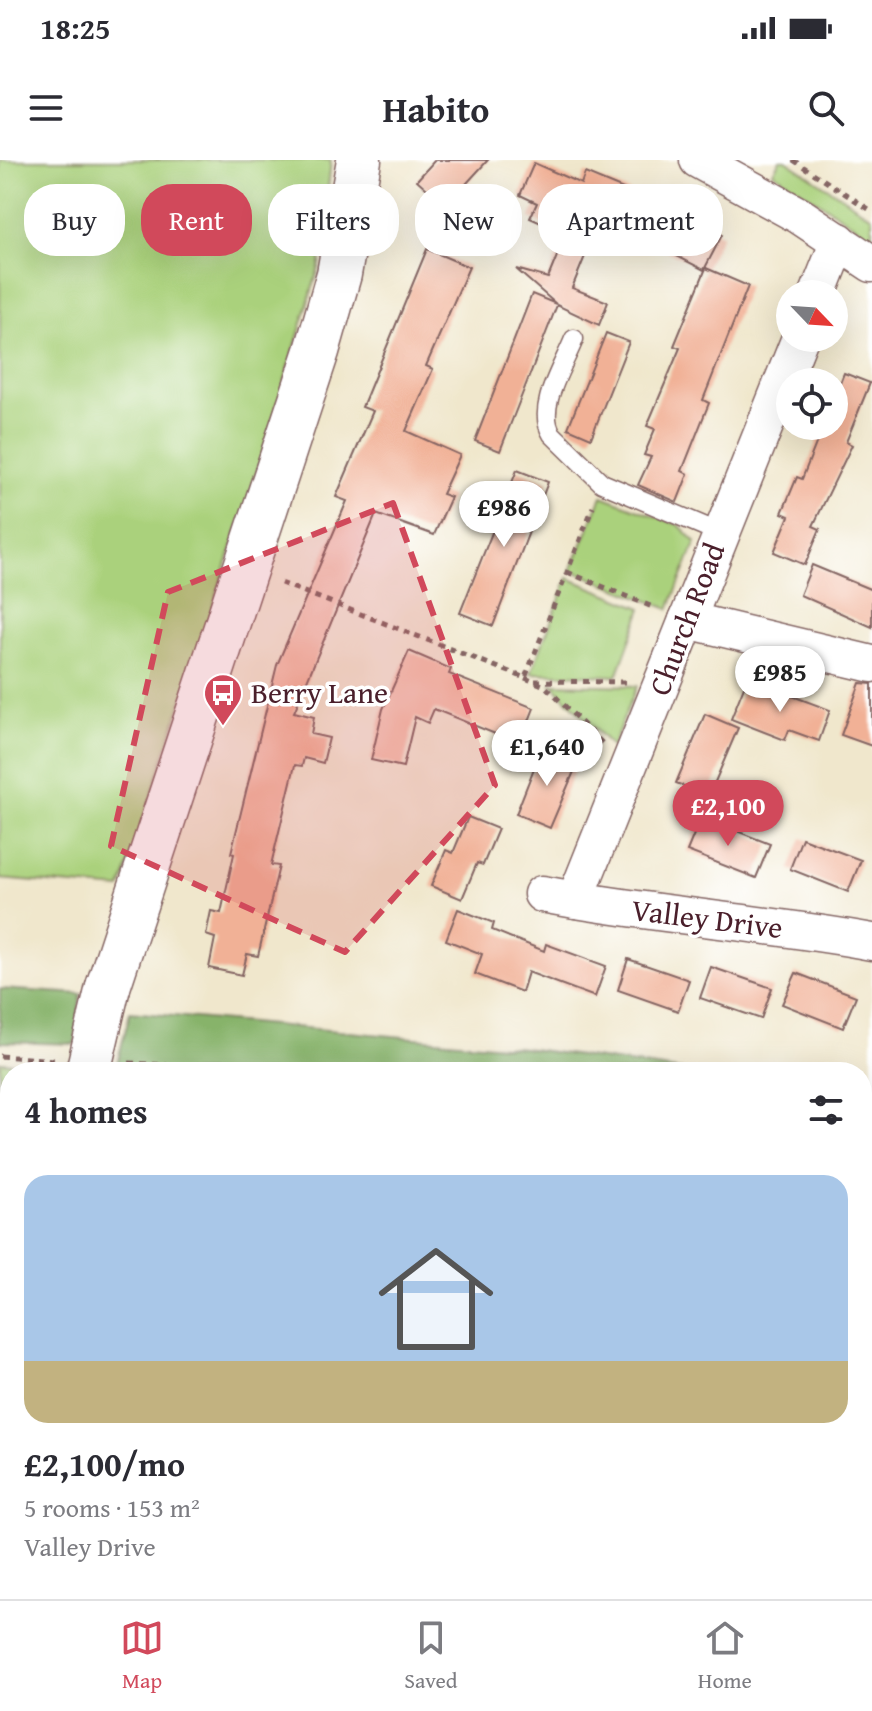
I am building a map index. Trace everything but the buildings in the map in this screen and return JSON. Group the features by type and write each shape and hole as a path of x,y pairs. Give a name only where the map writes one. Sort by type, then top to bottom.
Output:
{"street":[{"path":"89,1062 108,987 248,570 339,274 359,160"},
{"path":"698,160 839,241 872,264"},
{"path":"824,280 839,241"},
{"name":"Church Road","path":"558,897 628,769 794,352"},
{"path":"687,620 872,664"},
{"name":"Valley Drive","path":"558,897 672,917 872,942"}],"lane":[{"path":"574,339 545,418 552,434 602,483 720,533"}],"path":[{"path":"793,160 872,211"},
{"path":"525,678 602,483"},
{"path":"248,570 545,686 628,769"},
{"path":"567,572 687,620"},
{"path":"532,681 662,682"},
{"path":"0,1056 59,1062"}],"highlighted area":[{"path":"393,503 495,785 345,952 111,846 168,592"}],"green space":[{"path":"0,160 331,160 328,184 268,184 268,256 321,256 320,264 263,452 121,889 0,879"},
{"path":"780,160 786,160 872,217 872,237 773,172"},
{"path":"602,496 679,525 696,542 669,609 571,570"},
{"path":"568,578 642,608 617,676 531,673"},
{"path":"552,684 637,686 612,747"},
{"path":"0,989 81,994 75,1044 0,1042"},
{"path":"130,1012 524,1048 621,1062 118,1062"}],"place":[{"name":"Berry Lane","path":"223,727"}]}
